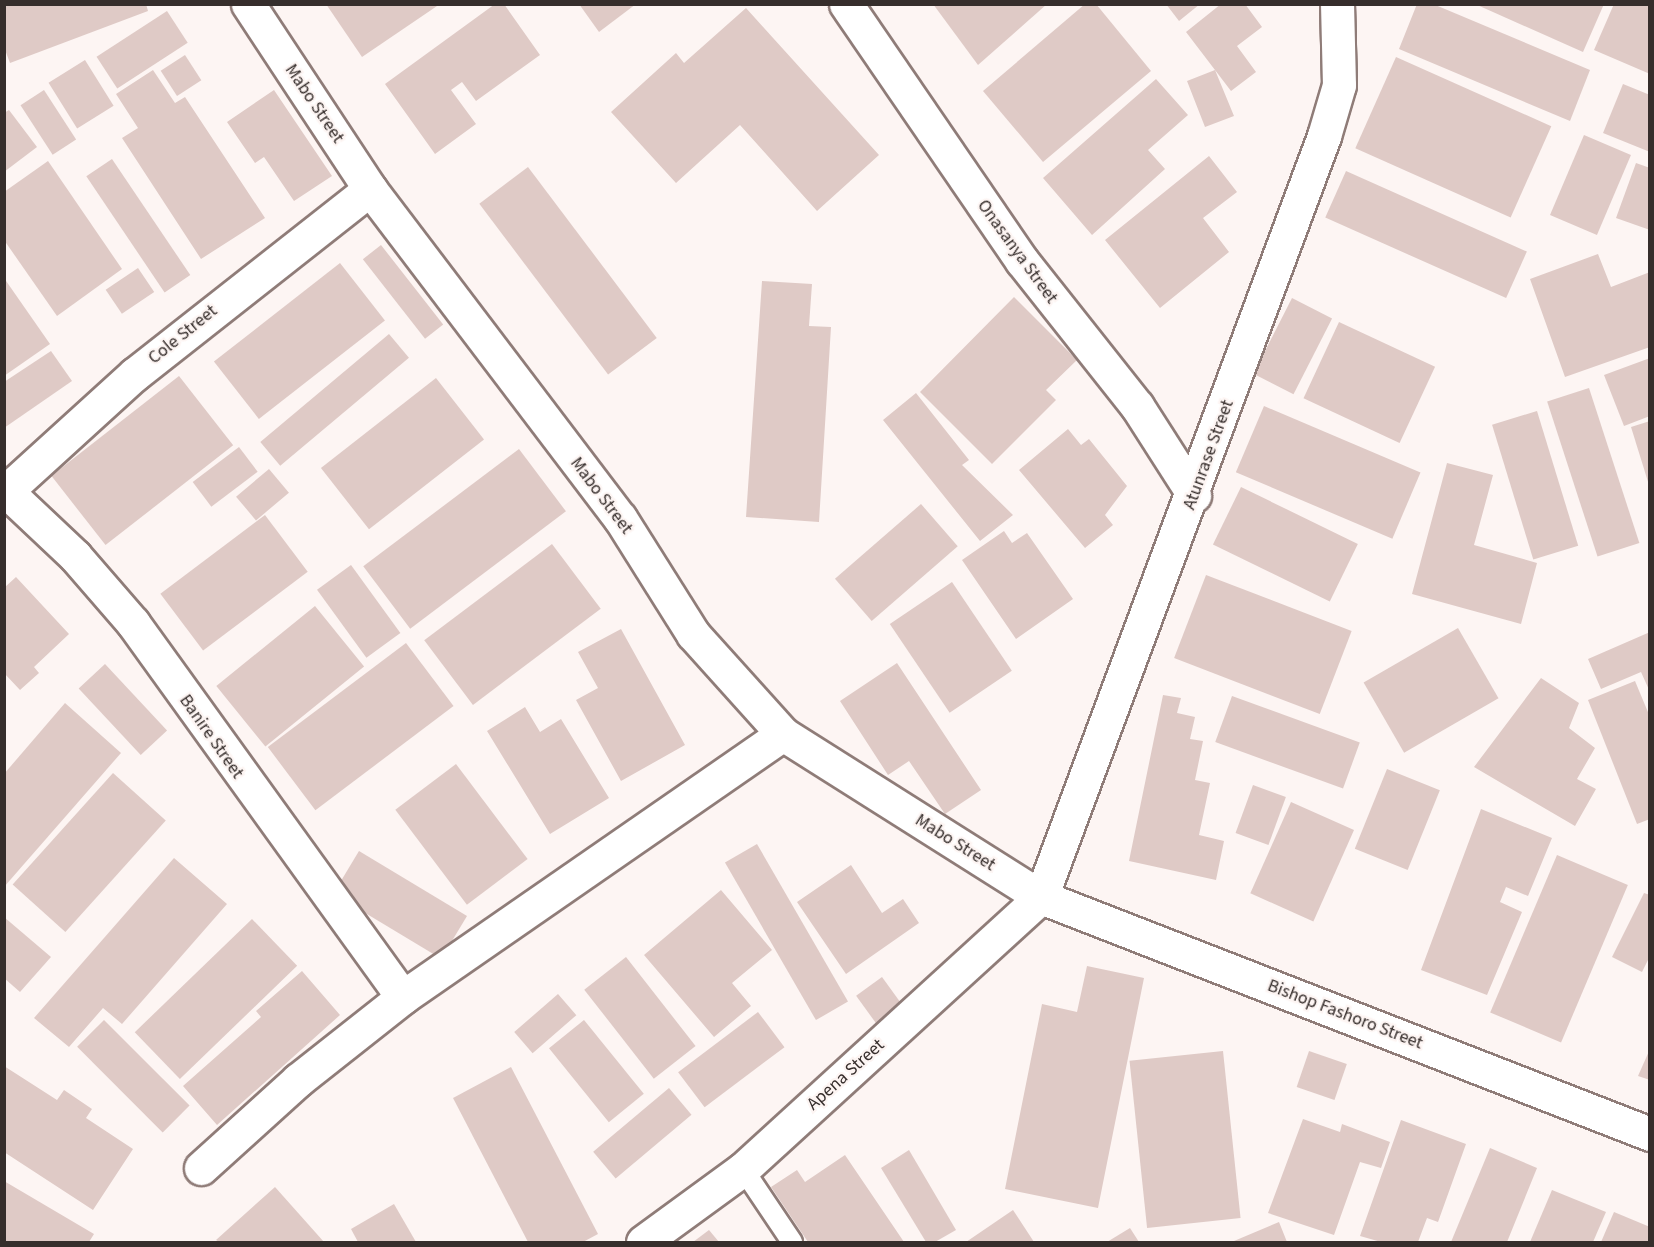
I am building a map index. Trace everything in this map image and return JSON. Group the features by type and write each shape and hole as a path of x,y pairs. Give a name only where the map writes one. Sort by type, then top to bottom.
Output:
{"street":[{"name":"Mabo Street","path":"248,4 370,189 620,518 693,634 783,734 1041,897"},
{"name":"Onasanya Street","path":"846,4 1022,261 1137,406 1194,495"},
{"name":"Atunrase Street","path":"1041,897 1194,495 1339,85 1337,4"},
{"name":"Cole Street","path":"5,491 135,374 370,189"},
{"name":"Banire Street","path":"5,491 133,623 403,997"},
{"path":"201,1168 298,1080 403,997 783,734"},
{"name":"Bishop Fashoro Street","path":"1041,897 1650,1134"},
{"name":"Apena Street","path":"643,1242 743,1169 1041,897"}],"lane":[{"path":"743,1169 792,1242"}],"building":[{"path":"4,4 146,4 148,11 10,63 4,47"},
{"path":"326,4 440,4 362,57"},
{"path":"495,4 504,4 540,55 476,101 462,82 451,90 476,124 435,154 385,84"},
{"path":"579,4 636,4 599,32"},
{"path":"933,4 1047,4 978,65"},
{"path":"1085,4 1096,4 1151,71 1043,162 983,91"},
{"path":"1166,4 1200,4 1179,21"},
{"path":"1221,4 1245,4 1262,27 1237,46 1256,72 1231,91 1186,32"},
{"path":"1417,4 1433,4 1590,70 1570,121 1399,49"},
{"path":"1475,4 1604,4 1583,52"},
{"path":"1614,4 1650,4 1650,74 1594,50"},
{"path":"746,8 879,155 817,211 740,125 676,183 611,112 676,53 684,63"},
{"path":"167,11 188,43 117,89 97,57"},
{"path":"185,55 201,80 177,96 161,71"},
{"path":"1396,57 1551,126 1511,217 1355,148"},
{"path":"85,60 114,106 77,129 49,83"},
{"path":"153,70 175,103 185,97 265,218 201,259 122,138 138,128 116,94"},
{"path":"1215,70 1234,116 1205,127 1187,81"},
{"path":"1156,79 1188,115 1148,150 1165,169 1092,235 1043,178"},
{"path":"1623,84 1650,95 1650,152 1603,133"},
{"path":"44,90 76,139 53,155 21,105"},
{"path":"274,90 332,176 294,201 264,157 255,163 227,122"},
{"path":"9,110 37,147 4,172 4,113"},
{"path":"1584,135 1631,155 1597,235 1550,215"},
{"path":"1209,156 1237,192 1203,218 1229,252 1160,308 1105,240"},
{"path":"112,159 190,275 165,292 86,176"},
{"path":"48,161 122,269 57,316 4,240 4,192"},
{"path":"1636,163 1650,168 1650,230 1616,218"},
{"path":"528,167 657,338 608,375 479,204"},
{"path":"1346,171 1527,252 1506,298 1325,218"},
{"path":"381,245 443,325 425,339 363,259"},
{"path":"1598,254 1611,287 1650,272 1650,347 1565,377 1530,279"},
{"path":"340,263 385,321 259,419 214,362"},
{"path":"138,268 154,292 122,314 106,290"},
{"path":"4,278 50,344 4,376"},
{"path":"762,281 812,284 809,326 831,327 819,522 746,517"},
{"path":"1014,297 1077,360 1046,390 1056,400 992,464 920,392"},
{"path":"1292,298 1332,318 1294,394 1253,374"},
{"path":"1339,322 1435,367 1400,443 1304,398"},
{"path":"389,334 409,358 280,466 260,442"},
{"path":"51,351 72,381 4,428 4,382"},
{"path":"1650,358 1650,416 1624,426 1604,375"},
{"path":"179,376 233,445 106,545 51,476"},
{"path":"436,378 484,439 369,529 321,468"},
{"path":"1589,388 1639,543 1598,557 1547,402"},
{"path":"916,393 969,460 962,465 1013,515 980,541 883,420"},
{"path":"1264,406 1420,472 1392,539 1236,472"},
{"path":"1537,411 1578,546 1533,560 1492,425"},
{"path":"1650,421 1650,485 1649,485 1631,427"},
{"path":"1068,429 1081,445 1089,439 1127,486 1105,515 1113,525 1085,548 1019,470"},
{"path":"239,447 258,472 211,507 193,482"},
{"path":"519,449 566,511 410,629 363,566"},
{"path":"1447,463 1493,475 1474,545 1537,563 1521,624 1412,594"},
{"path":"269,469 289,493 256,520 236,497"},
{"path":"1241,487 1358,544 1330,602 1213,545"},
{"path":"921,504 958,546 872,621 835,579"},
{"path":"265,515 308,572 203,651 160,594"},
{"path":"1004,531 1012,543 1027,533 1073,599 1016,639 962,560"},
{"path":"552,544 601,609 473,705 424,640"},
{"path":"351,565 400,633 366,658 317,590"},
{"path":"1206,575 1352,631 1320,714 1174,658"},
{"path":"16,577 69,634 34,667 39,673 20,690 4,673 4,588"},
{"path":"952,582 1012,671 950,713 890,624"},
{"path":"315,606 364,667 265,747 216,686"},
{"path":"1458,628 1499,698 1404,753 1364,682"},
{"path":"621,629 685,745 621,781 576,700 598,688 578,652"},
{"path":"1650,632 1650,692 1641,672 1601,689 1588,659"},
{"path":"406,643 454,706 315,810 268,747"},
{"path":"897,663 981,790 945,814 909,761 888,775 840,701"},
{"path":"105,664 167,731 141,755 79,689"},
{"path":"1541,678 1579,703 1569,728 1595,748 1577,779 1596,789 1575,826 1474,767"},
{"path":"1635,681 1650,717 1650,819 1637,824 1588,700"},
{"path":"1163,695 1181,698 1177,713 1195,717 1190,739 1203,741 1195,780 1210,783 1199,835 1224,841 1216,880 1129,861"},
{"path":"1232,696 1360,743 1343,789 1215,742"},
{"path":"65,703 121,753 4,887 4,774"},
{"path":"525,707 540,732 561,719 609,798 550,834 487,731"},
{"path":"456,764 528,859 467,905 395,810"},
{"path":"1387,769 1440,790 1408,870 1355,849"},
{"path":"113,773 166,821 65,932 13,884"},
{"path":"1253,785 1286,797 1268,845 1236,833"},
{"path":"1291,802 1354,830 1313,921 1250,893"},
{"path":"1481,809 1552,838 1528,896 1506,887 1500,902 1522,912 1487,995 1421,970"},
{"path":"757,844 848,1002 816,1020 725,862"},
{"path":"359,851 467,916 441,959 333,894"},
{"path":"1557,855 1628,885 1561,1042 1490,1012"},
{"path":"174,858 227,904 122,1024 103,1008 69,1047 34,1018"},
{"path":"851,865 882,913 903,899 919,923 846,974 797,902"},
{"path":"721,890 772,950 732,983 751,1006 714,1037 644,955"},
{"path":"1644,893 1650,895 1650,956 1642,972 1612,957"},
{"path":"4,917 51,957 20,992 4,978"},
{"path":"252,919 297,966 180,1079 135,1032"},
{"path":"626,957 696,1046 654,1079 584,990"},
{"path":"1087,966 1144,978 1098,1208 1005,1189 1042,1004 1077,1012"},
{"path":"302,971 340,1015 217,1125 183,1086 261,1017 256,1011"},
{"path":"882,977 904,1007 878,1026 856,996"},
{"path":"558,994 576,1015 533,1053 514,1032"},
{"path":"758,1012 784,1047 705,1107 678,1072"},
{"path":"104,1020 190,1106 163,1132 77,1047"},
{"path":"584,1020 644,1094 609,1122 549,1048"},
{"path":"1650,1049 1650,1080 1638,1076"},
{"path":"1223,1051 1241,1218 1147,1228 1130,1061"},
{"path":"1309,1051 1347,1064 1334,1100 1297,1087"},
{"path":"4,1066 57,1100 64,1090 92,1109 86,1118 133,1149 93,1210 4,1152"},
{"path":"511,1067 598,1234 583,1242 528,1242 453,1098"},
{"path":"669,1088 691,1115 616,1178 593,1152"},
{"path":"1303,1119 1340,1132 1342,1124 1390,1142 1381,1168 1360,1162 1334,1235 1268,1213"},
{"path":"1401,1120 1466,1144 1438,1222 1427,1218 1418,1242 1381,1242 1360,1236"},
{"path":"1490,1148 1537,1168 1507,1242 1451,1242"},
{"path":"909,1150 956,1230 935,1242 926,1242 881,1168"},
{"path":"845,1155 904,1242 808,1242 771,1187 797,1170 805,1182"},
{"path":"4,1181 94,1234 89,1242 4,1242"},
{"path":"275,1187 324,1242 219,1242 216,1240"},
{"path":"1552,1190 1606,1212 1593,1242 1530,1242"},
{"path":"394,1204 416,1242 358,1242 351,1229"},
{"path":"1013,1210 1034,1242 966,1242"},
{"path":"1614,1212 1650,1227 1650,1242 1601,1242"},
{"path":"1279,1222 1287,1242 1234,1241"},
{"path":"1130,1228 1139,1242 1107,1242"},
{"path":"709,1230 719,1242 693,1242"}]}
